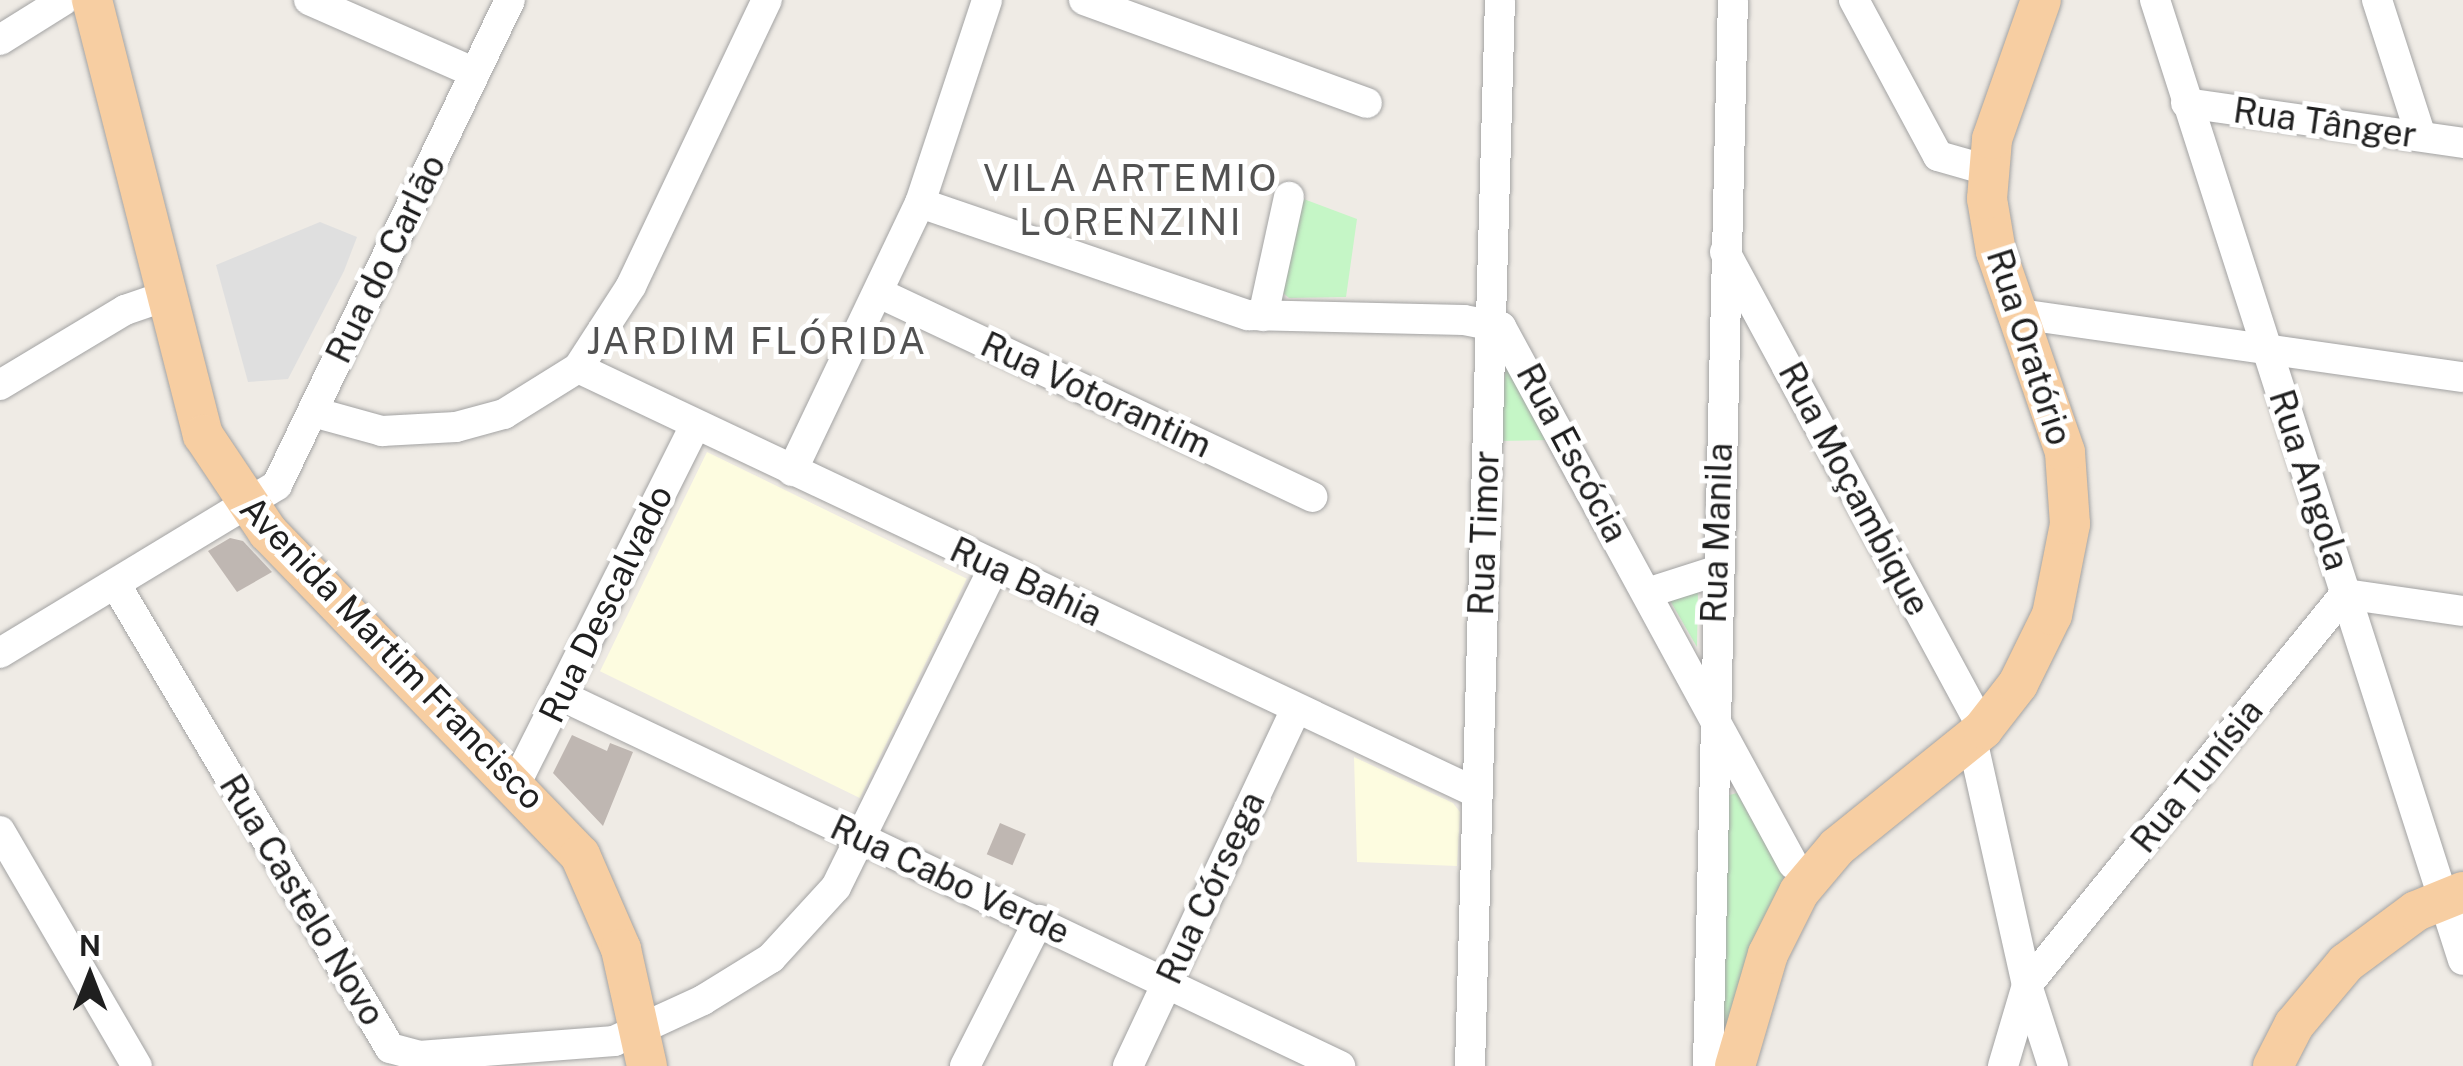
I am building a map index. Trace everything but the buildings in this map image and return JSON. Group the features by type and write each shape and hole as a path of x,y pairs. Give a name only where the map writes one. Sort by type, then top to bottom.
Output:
{"main road":[{"name":"Avenida Martim Francisco","path":"92,0 163,296 199,424 248,507 516,783 598,886 643,1048"},
{"name":"Rua Oratório","path":"1735,1066 1776,933 1811,876 1978,734 2041,642 2068,547 2065,452 1990,223 1986,170 2041,0"},
{"path":"2273,1066 2294,1025 2346,963 2453,895"}],"street":[{"path":"0,40 64,0"},
{"path":"309,0 476,73"},
{"name":"Rua do Carlão","path":"0,654 248,507 276,485 510,0"},
{"path":"313,412 382,430 456,427 504,414 578,368 631,286 767,0"},
{"path":"792,471 920,203 987,0"},
{"path":"1084,0 1368,103"},
{"name":"Rua Timor","path":"1470,1066 1500,0"},
{"name":"Rua Manila","path":"1708,1066 1712,714 1732,0"},
{"path":"1854,0 1938,156 1986,170"},
{"name":"Rua Angola","path":"2155,0 2345,594 2453,895 2463,960"},
{"path":"2378,0 2421,136"},
{"name":"Rua Tânger","path":"2186,104 2463,143"},
{"path":"1263,316 1289,196"},
{"path":"920,203 1263,316 1490,321"},
{"name":"Rua Moçambique","path":"1725,251 1978,734 2027,985 2053,1066"},
{"name":"Rua Votorantim","path":"879,293 1312,498"},
{"path":"0,385 125,310 163,296"},
{"path":"2019,314 2463,377"},
{"name":"Rua Escócia","path":"1490,321 1510,338 1793,864"},
{"path":"1723,346 1747,336 1773,338"},
{"name":"Rua Bahia","path":"578,368 1477,793"},
{"name":"Rua Descalvado","path":"516,783 695,424"},
{"name":"Rua Castelo Novo","path":"116,584 390,1048 419,1056 614,1040 643,1048 772,958 836,887 994,567"},
{"path":"1647,593 1716,571"},
{"path":"2345,594 2463,611"},
{"name":"Rua Tunísia","path":"2002,1066 2027,985 2345,594"},
{"name":"Rua Cabo Verde","path":"560,695 836,828 865,835 1340,1066"},
{"name":"Rua Córsega","path":"1128,1066 1295,710"},
{"path":"0,831 137,1066"},
{"path":"966,1066 1040,920"}],"shaded area":[{"path":"320,222 357,237 344,271 288,379 248,382 216,265"},
{"path":"707,452 967,579 860,798 600,671"},
{"path":"1354,757 1453,803 1460,812 1457,866 1357,862"}],"green space":[{"path":"1301,198 1357,219 1346,297 1289,298 1282,292"},
{"path":"1506,363 1549,440 1499,441"},
{"path":"1698,589 1697,647 1668,597"},
{"path":"1737,793 1786,881 1721,1051 1726,796"}],"district":[{"name":"VILA ARTEMIO LORENZINI","path":"1131,200"},
{"name":"JARDIM FLÓRIDA","path":"757,341"}]}
